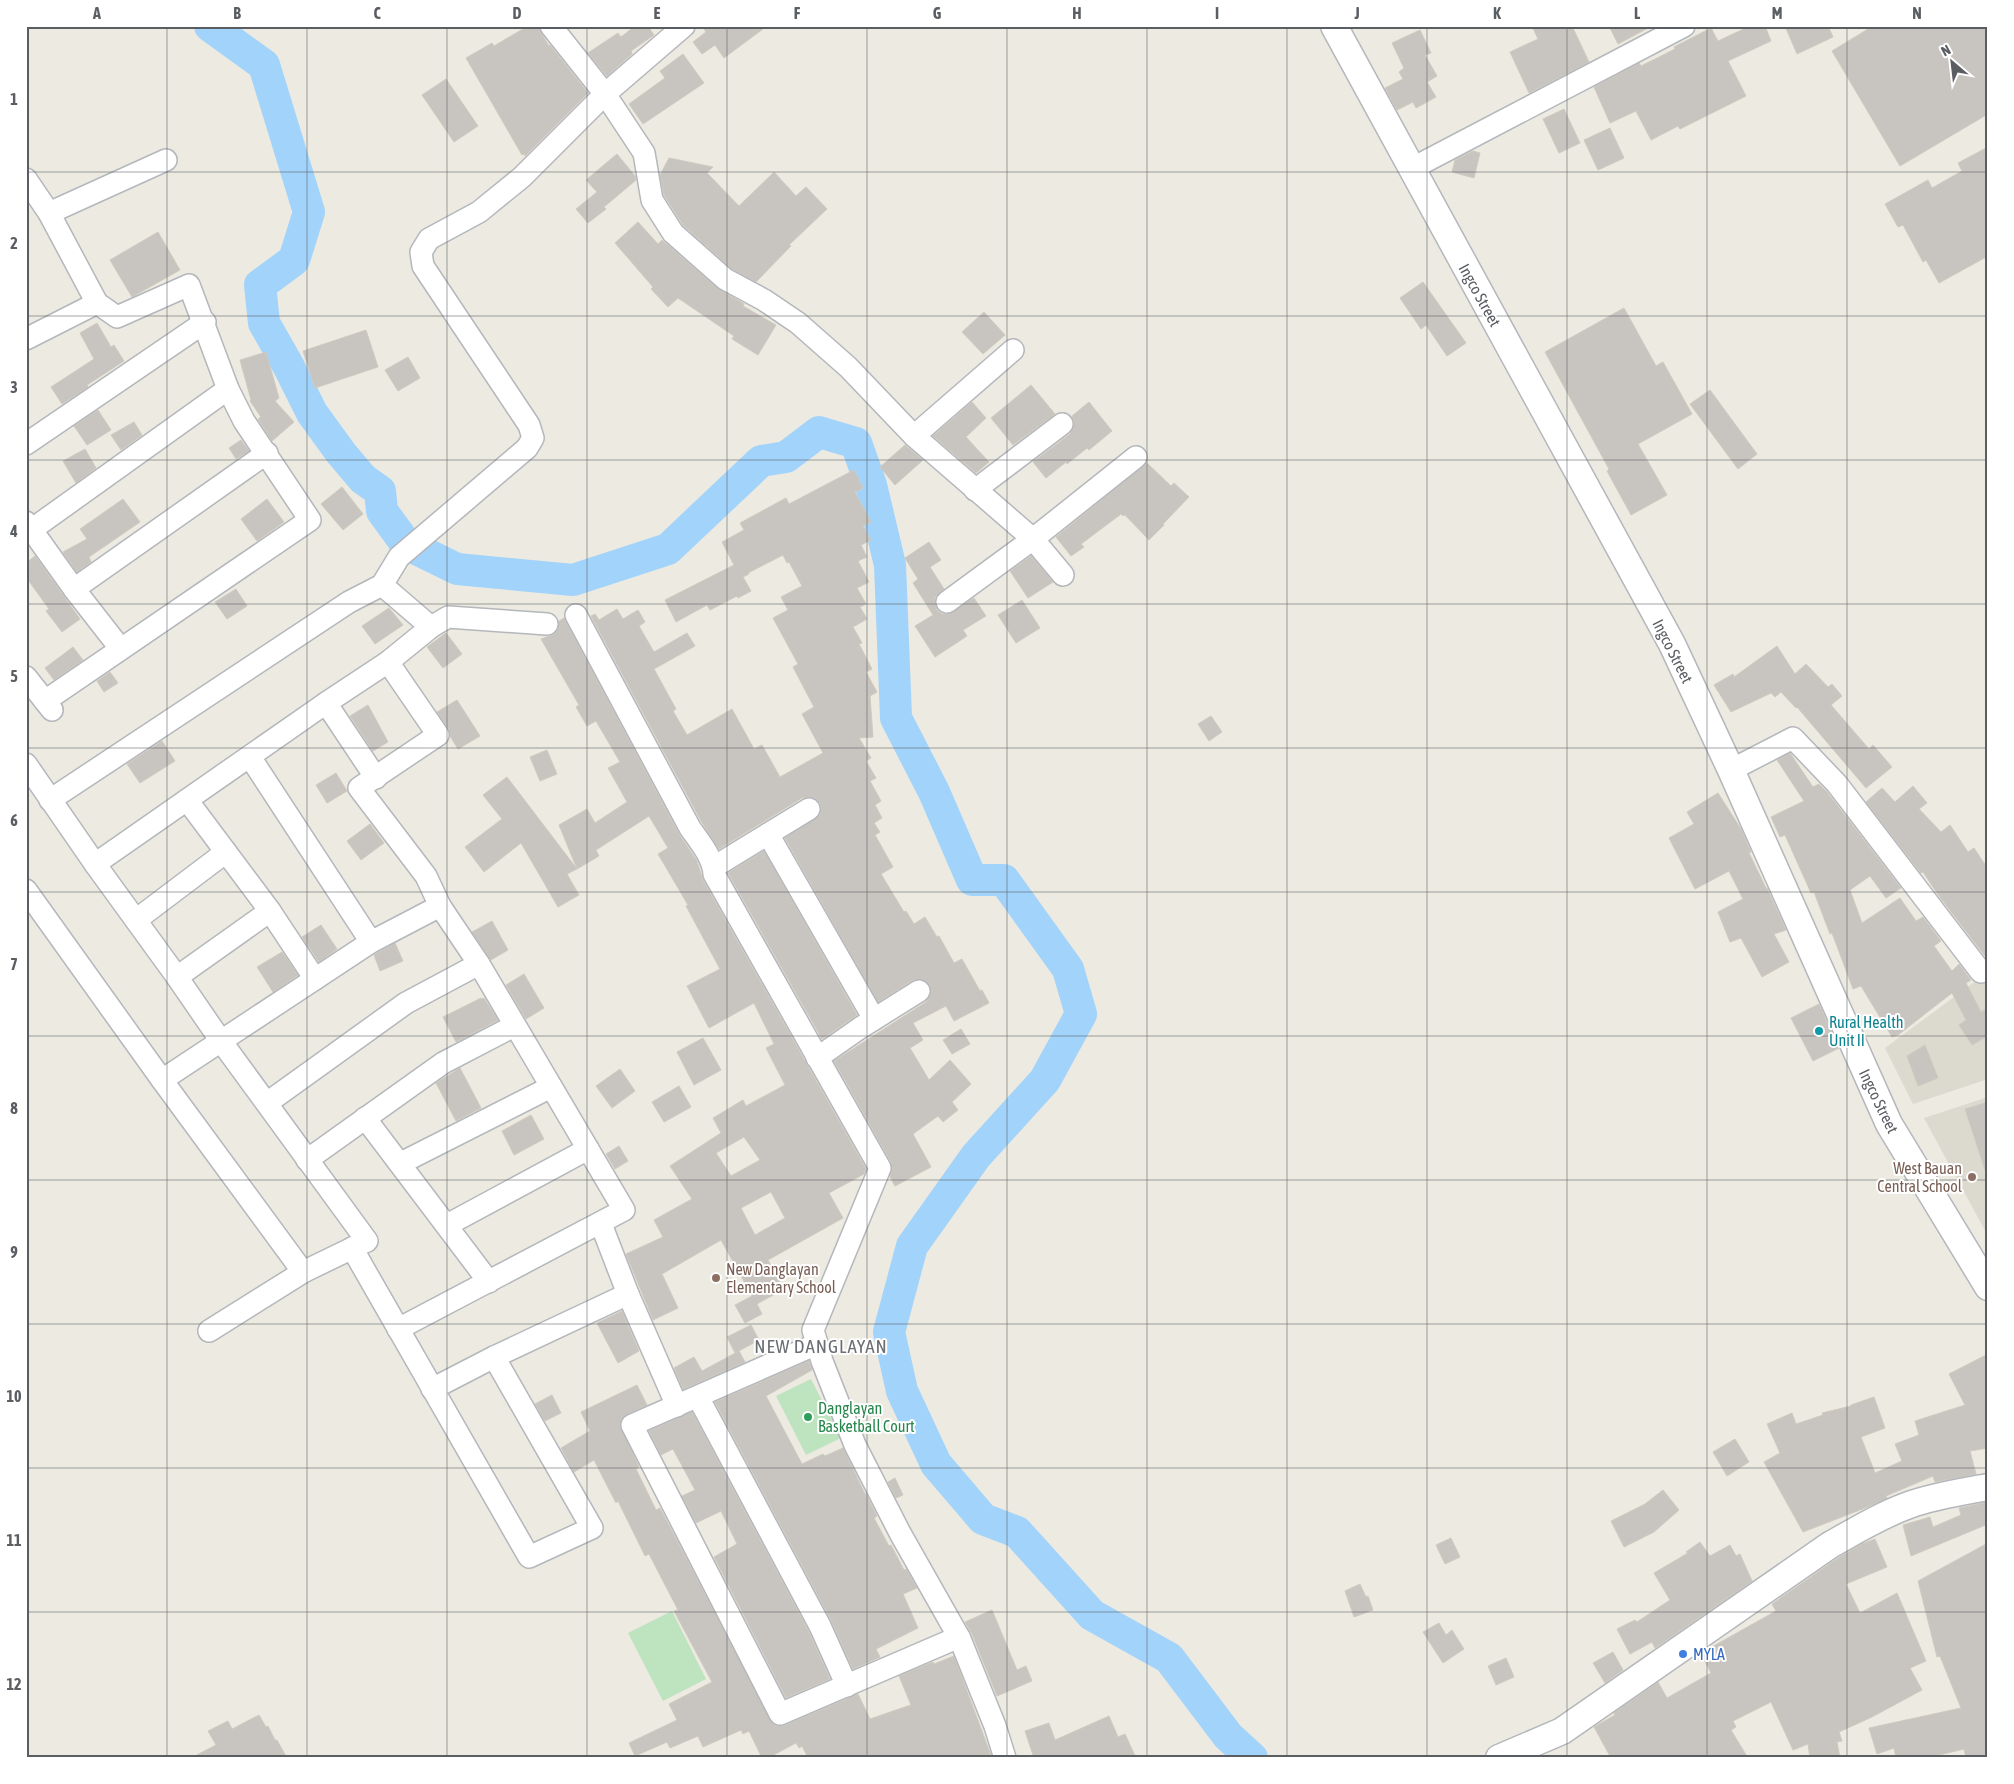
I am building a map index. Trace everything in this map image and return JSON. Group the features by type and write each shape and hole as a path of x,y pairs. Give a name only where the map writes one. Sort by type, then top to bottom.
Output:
{"street":[{"path":"551,26 606,94 644,153 652,200 673,233 725,279 764,300 798,323 848,367 914,436 1033,539 1063,575"},
{"name":"Ingco Street","path":"1334,26 1672,644 1731,770 1889,1124 1988,1287"},
{"path":"1412,169 1684,26"},
{"path":"50,800 349,602 382,585 399,556 527,448 533,438 529,425 423,266 421,252 429,239 479,212 522,177 673,30"},
{"path":"49,212 166,160"},
{"path":"26,179 49,212 98,303 117,318 189,285 228,389 244,421 310,520 120,648 49,705 26,677"},
{"path":"26,339 98,303"},
{"path":"26,444 204,322"},
{"path":"914,436 1013,350"},
{"path":"120,648 74,589 29,526 228,389"},
{"path":"975,490 1062,424"},
{"path":"74,589 266,453"},
{"path":"947,602 1033,539 1136,457"},
{"path":"382,585 431,627"},
{"path":"576,615 690,828 714,867 714,874 880,1168 812,1330 854,1445 900,1533 959,1637 995,1726 1005,1758"},
{"path":"95,864 388,662 431,627 448,617 547,624"},
{"path":"388,662 438,735 360,788 426,876 440,906 479,964 624,1210 601,1224 398,1329"},
{"path":"326,703 376,778"},
{"path":"1731,770 1793,738 1837,784 1981,972"},
{"path":"250,757 371,942"},
{"path":"26,764 220,1041 267,1102 306,1160 367,1241 303,1272 209,1331"},
{"path":"188,800 270,912 315,979"},
{"path":"714,867 809,809"},
{"path":"768,834 874,1019"},
{"path":"136,920 226,852"},
{"path":"26,890 303,1272"},
{"path":"162,1080 371,942 440,906"},
{"path":"177,977 270,912"},
{"path":"267,1102 406,1003 479,964"},
{"path":"817,1058 919,991"},
{"path":"306,1160 443,1063 514,1026"},
{"path":"401,1163 551,1086"},
{"path":"365,1118 401,1163 488,1282"},
{"path":"446,1225 588,1149"},
{"path":"601,1224 628,1294 677,1406"},
{"path":"352,1248 529,1557 592,1528 494,1357"},
{"path":"432,1389 494,1357 628,1294"},
{"path":"817,1344 632,1425 780,1714 959,1637"},
{"path":"698,1397 820,1626 847,1686"},
{"path":"1499,1758 1562,1731 1830,1545 1869,1523 1909,1505 1946,1495 1988,1487"}],"shaded area":[{"path":"1988,972 1988,1079 1913,1104 1885,1048"},
{"name":"West Bauan Central School","path":"1988,1097 1988,1236 1924,1118"}],"green space":[{"name":"Danglayan Basketball Court","path":"811,1379 841,1438 806,1455 776,1396"},
{"path":"672,1611 706,1679 663,1701 628,1633"}],"building":[{"path":"528,26 537,26 549,46 588,93 525,156 524,154 522,155 466,58 492,43 494,46"},
{"path":"635,26 648,26 654,35 631,51 632,54 607,76 588,53 618,33 621,37"},
{"path":"702,26 767,26 724,58 715,45 702,54 693,42 706,32"},
{"path":"1532,26 1572,26 1589,62 1529,93 1510,52 1538,39"},
{"path":"1609,26 1652,26 1618,44"},
{"path":"1750,26 1765,26 1771,41 1728,61 1746,96 1680,129 1678,126 1651,140 1636,111 1610,123 1594,87 1639,63 1641,66 1675,49 1674,47 1711,28 1718,41"},
{"path":"1785,26 1828,26 1833,37 1797,54"},
{"path":"1873,26 1988,26 1988,114 1900,166 1832,51"},
{"path":"1420,30 1431,53 1425,55 1437,76 1427,82 1436,97 1416,108 1413,102 1397,110 1385,88 1403,79 1399,72 1404,68 1392,43"},
{"path":"683,54 704,83 643,124 629,104 665,78 660,71"},
{"path":"446,79 478,126 454,142 422,95"},
{"path":"1564,109 1580,143 1559,153 1543,119"},
{"path":"1610,128 1624,158 1598,170 1584,140"},
{"path":"1988,147 1988,256 1939,283 1926,260 1923,262 1903,225 1898,227 1885,204 1928,180 1932,188 1962,171 1958,163"},
{"path":"1473,151 1480,153 1474,178 1452,172 1455,160"},
{"path":"617,154 635,176 636,180 604,207 606,209 588,223 576,209 597,192 586,180"},
{"path":"669,158 713,167 707,173 739,206 774,172 796,196 806,187 827,209 789,245 791,246 756,282 732,269 683,225 664,195 660,175"},
{"path":"638,222 658,244 662,240 717,288 776,325 758,355 732,339 734,336 678,298 668,307 651,289 653,287 615,243"},
{"path":"158,232 180,270 132,297 110,260"},
{"path":"1423,282 1466,343 1447,356 1426,325 1421,329 1400,298"},
{"path":"1624,308 1656,366 1663,362 1692,414 1638,444 1667,495 1631,515 1607,471 1609,469 1545,352"},
{"path":"984,312 1005,335 983,354 962,332"},
{"path":"97,323 111,347 114,345 124,361 62,404 51,387 94,359 80,333"},
{"path":"366,330 378,367 315,388 303,351"},
{"path":"266,352 279,398 275,401 294,422 272,441 258,419 261,417 250,401 240,360"},
{"path":"408,357 420,378 398,391 385,370"},
{"path":"1031,385 1055,414 1013,445 991,418"},
{"path":"1710,390 1757,454 1738,469 1690,404"},
{"path":"972,402 986,418 966,437 989,462 976,473 933,436"},
{"path":"1089,402 1112,431 1089,450 1087,448 1046,478 1033,462 1070,434 1074,423 1072,416"},
{"path":"98,410 111,430 87,445 74,426"},
{"path":"134,422 142,435 121,450 111,435"},
{"path":"241,440 249,451 236,459 229,448"},
{"path":"905,445 923,460 895,485 880,467"},
{"path":"85,449 96,468 76,483 63,461"},
{"path":"1147,463 1171,486 1174,483 1189,497 1149,540 1125,515 1121,514 1081,544 1084,547 1071,556 1056,537"},
{"path":"854,470 863,488 855,492 871,522 863,526 871,540 861,545 867,557 858,561 869,582 857,588 866,604 860,607 867,619 853,627 862,643 859,644 872,669 866,672 877,692 870,696 873,737 859,738 871,758 866,761 876,778 870,781 881,801 875,805 882,818 874,823 880,832 875,835 893,867 881,874 904,912 906,911 914,924 925,917 937,937 939,936 954,963 962,959 989,1003 954,1021 946,1006 913,1023 923,1040 910,1048 929,1080 950,1060 971,1084 952,1102 958,1110 943,1122 938,1116 913,1134 931,1167 895,1186 890,1177 891,1162 834,1061 926,1002 930,996 930,985 924,980 913,980 878,1002 785,838 820,815 820,803 815,798 802,798 719,849 701,821 591,616 595,614 599,620 617,609 623,619 638,610 645,622 639,626 654,652 687,633 695,646 654,669 676,709 673,711 687,735 732,709 754,749 762,745 780,777 823,753 802,714 814,707 793,667 798,664 773,618 788,610 781,597 802,586 789,562 787,563 783,555 748,573 743,577 751,591 710,610 707,605 676,622 665,600 734,565 722,542 744,530 740,523 786,498 789,504"},
{"path":"342,487 363,514 343,530 321,504"},
{"path":"123,499 140,522 89,557 91,562 77,572 63,552 87,539 80,529"},
{"path":"267,499 284,522 257,541 241,519"},
{"path":"929,542 941,560 930,567 944,589 935,597 937,610 942,614 949,614 974,598 986,616 963,630 967,636 935,657 915,626 933,615 913,583 918,579 905,558"},
{"path":"35,556 80,619 62,632 46,611 49,609 26,577 26,563"},
{"path":"1031,556 1053,582 1028,598 1010,571"},
{"path":"236,589 247,606 227,619 215,602"},
{"path":"1022,600 1040,628 1016,643 998,615"},
{"path":"389,608 403,625 375,644 362,626"},
{"path":"564,618 679,834 697,861 703,880 866,1169 864,1174 829,1193 843,1218 768,1260 784,1289 757,1304 762,1314 745,1323 735,1305 752,1296 721,1240 662,1274 678,1308 653,1320 626,1254 663,1237 654,1220 692,1199 670,1166 721,1133 713,1118 743,1100 746,1106 785,1085 766,1048 774,1044 754,1003 709,1028 687,986 720,969 686,906 688,905 658,854 668,848 649,816 596,850 599,856 577,869 559,825 587,809 595,823 627,802 608,768 620,762 596,721 587,726 576,707 579,705 541,639 557,631 559,621","holes":["744,1137 760,1160 731,1176 716,1153","771,1192 785,1218 755,1235 741,1208"]},
{"path":"446,633 462,654 443,668 427,647"},
{"path":"1777,646 1795,674 1806,664 1828,687 1832,684 1842,696 1831,705 1869,749 1873,745 1892,767 1866,788 1797,707 1781,692 1775,697 1771,693 1731,712 1714,685 1733,674 1734,677"},
{"path":"73,647 83,660 54,680 45,668"},
{"path":"110,672 118,683 104,692 97,681"},
{"path":"457,700 480,736 458,749 450,736 448,728 437,712"},
{"path":"368,705 388,742 373,751 350,716"},
{"path":"1211,716 1222,732 1209,741 1198,724"},
{"path":"162,741 175,761 140,783 127,764"},
{"path":"547,750 557,774 540,781 530,757"},
{"path":"1790,753 1813,787 1819,784 1827,792 1901,888 1886,898 1870,876 1850,890 1862,923 1900,898 1916,921 1923,917 1941,941 1934,946 1952,971 1959,964 1971,980 1966,983 1981,1012 1988,1008 1988,1036 1972,1045 1959,1025 1966,1020 1952,993 1898,1035 1892,1037 1861,986 1853,989 1814,892 1811,893 1785,835 1780,837 1771,817 1804,801 1777,760"},
{"path":"336,773 347,791 327,803 316,785"},
{"path":"507,777 577,869 567,874 579,895 558,907 521,843 484,872 465,847 502,819 483,795"},
{"path":"1913,786 1927,803 1919,809 1941,832 1950,825 1968,852 1974,848 1988,869 1988,960 1923,872 1921,873 1866,802 1882,788 1895,802"},
{"path":"1718,793 1741,829 1751,852 1749,853 1786,930 1774,934 1789,962 1762,977 1741,938 1730,942 1718,912 1743,899 1729,871 1695,889 1669,838 1694,824 1687,812"},
{"path":"370,824 384,843 361,860 347,841"},
{"path":"764,851 857,1015 822,1039 728,873"},
{"path":"492,921 508,950 491,960 472,932"},
{"path":"321,925 337,949 319,962 302,937"},
{"path":"395,943 403,961 380,971 374,955"},
{"path":"282,952 298,975 273,992 257,967"},
{"path":"524,974 544,1008 526,1019 506,985"},
{"path":"484,998 498,1020 456,1042 443,1017"},
{"name":"Rural Health Unit II","path":"1819,1004 1839,1048 1813,1061 1791,1018"},
{"path":"961,1029 970,1044 952,1054 943,1040"},
{"path":"703,1038 721,1070 694,1085 677,1052"},
{"path":"1925,1045 1938,1078 1918,1086 1907,1056"},
{"path":"460,1068 481,1108 456,1121 436,1083"},
{"path":"620,1069 635,1091 612,1108 596,1086"},
{"path":"679,1086 691,1107 664,1122 652,1102"},
{"path":"1988,1102 1988,1170 1985,1170 1965,1109"},
{"path":"531,1115 544,1139 514,1155 502,1131"},
{"path":"619,1146 628,1161 615,1169 606,1154"},
{"path":"622,1311 639,1351 618,1363 597,1323"},
{"path":"751,1325 759,1340 735,1353 727,1337"},
{"path":"739,1351 745,1362 683,1389 674,1368 694,1357 702,1371"},
{"path":"1988,1354 1988,1448 1970,1451 1976,1474 1935,1482 1933,1476 1886,1496 1887,1498 1865,1508 1803,1532 1764,1462 1780,1453 1767,1424 1792,1413 1796,1424 1823,1415 1822,1413 1851,1406 1874,1397 1885,1428 1861,1437 1875,1473 1902,1461 1895,1444 1919,1435 1915,1421 1965,1405 1949,1374"},
{"path":"809,1361 812,1370 766,1396 802,1464 823,1454 825,1456 843,1448 877,1516 874,1518 889,1546 891,1545 904,1570 906,1569 917,1588 903,1594 918,1628 876,1649 880,1657 853,1669 831,1620 715,1402"},
{"path":"637,1385 647,1405 627,1414 622,1418 620,1425 639,1467 636,1469 656,1510 660,1508 773,1724 778,1726 785,1725 858,1694 870,1719 911,1705 899,1676 933,1662 934,1664 954,1656 992,1758 808,1758 802,1746 799,1748 796,1743 768,1758 762,1758 749,1731 743,1734 741,1730 703,1747 698,1736 670,1748 667,1742 635,1756 629,1743 677,1720 669,1704 712,1682 674,1611 678,1610 649,1554 645,1556 618,1501 616,1503 594,1460 574,1472 561,1448 590,1431 581,1412"},
{"path":"552,1395 561,1413 545,1421 535,1404"},
{"path":"692,1412 809,1632 830,1679 786,1698 714,1557 737,1544 721,1511 696,1523 682,1496 695,1490 673,1449 661,1455 649,1431"},
{"path":"1735,1439 1749,1462 1727,1476 1713,1452"},
{"path":"895,1478 903,1495 896,1498 888,1482"},
{"path":"1663,1490 1679,1510 1654,1532 1624,1547 1611,1521 1645,1504"},
{"path":"1988,1502 1988,1524 1911,1556 1903,1525 1930,1517 1933,1527 1961,1515 1959,1508"},
{"path":"1451,1538 1460,1557 1445,1564 1436,1545"},
{"path":"1875,1539 1887,1567 1846,1584 1860,1613 1897,1593 1926,1661 1910,1668 1922,1690 1872,1717 1839,1732 1842,1741 1837,1742 1840,1758 1810,1758 1808,1744 1793,1750 1771,1702 1733,1721 1736,1727 1731,1730 1748,1758 1611,1758 1594,1727 1615,1715 1614,1713 1658,1682 1667,1698 1711,1673 1701,1653 1776,1611 1772,1604 1838,1558"},
{"path":"1700,1542 1710,1556 1730,1545 1736,1556 1740,1554 1752,1581 1655,1648 1652,1642 1630,1654 1617,1629 1635,1620 1637,1622 1670,1600 1654,1573 1688,1553 1686,1552"},
{"path":"1988,1543 1988,1758 1966,1758 1964,1749 1935,1756 1935,1758 1896,1758 1894,1748 1877,1754 1869,1728 1961,1708 1940,1656 1937,1657 1918,1581"},
{"path":"1360,1584 1366,1597 1368,1596 1373,1610 1354,1617 1345,1591"},
{"path":"992,1610 1017,1670 1026,1666 1032,1681 997,1696 972,1634 965,1622"},
{"path":"1439,1623 1446,1635 1452,1630 1464,1649 1443,1663 1423,1632"},
{"path":"1613,1652 1623,1670 1605,1683 1593,1663"},
{"path":"1506,1658 1514,1677 1496,1685 1488,1666"},
{"path":"259,1715 266,1727 268,1726 287,1758 191,1758 216,1745 208,1731 228,1721 232,1729"},
{"path":"1109,1716 1118,1737 1125,1734 1136,1758 1034,1758 1025,1731 1049,1723 1055,1740"}],"waterway":[{"path":"210,26 264,65 309,212 294,260 260,285 264,323 312,413 341,453 363,479 380,491 382,511 406,544 457,569 573,580 668,549 761,461 786,457 819,432 856,443 871,485 890,565 896,718 934,792 972,880 1004,880 1068,969 1081,1014 1045,1080 976,1156 912,1246 889,1332 902,1391 936,1464 983,1519 1017,1532 1092,1615 1169,1658 1228,1736 1252,1758"}],"place":[{"name":"Rural Health Unit II","path":"1819,1031"},
{"name":"West Bauan Central School","path":"1972,1177"},
{"name":"New Danglayan Elementary School","path":"716,1278"},
{"name":"Danglayan Basketball Court","path":"808,1417"},
{"name":"MYLA","path":"1683,1654"}],"district":[{"name":"NEW DANGLAYAN","path":"821,1346"}]}
